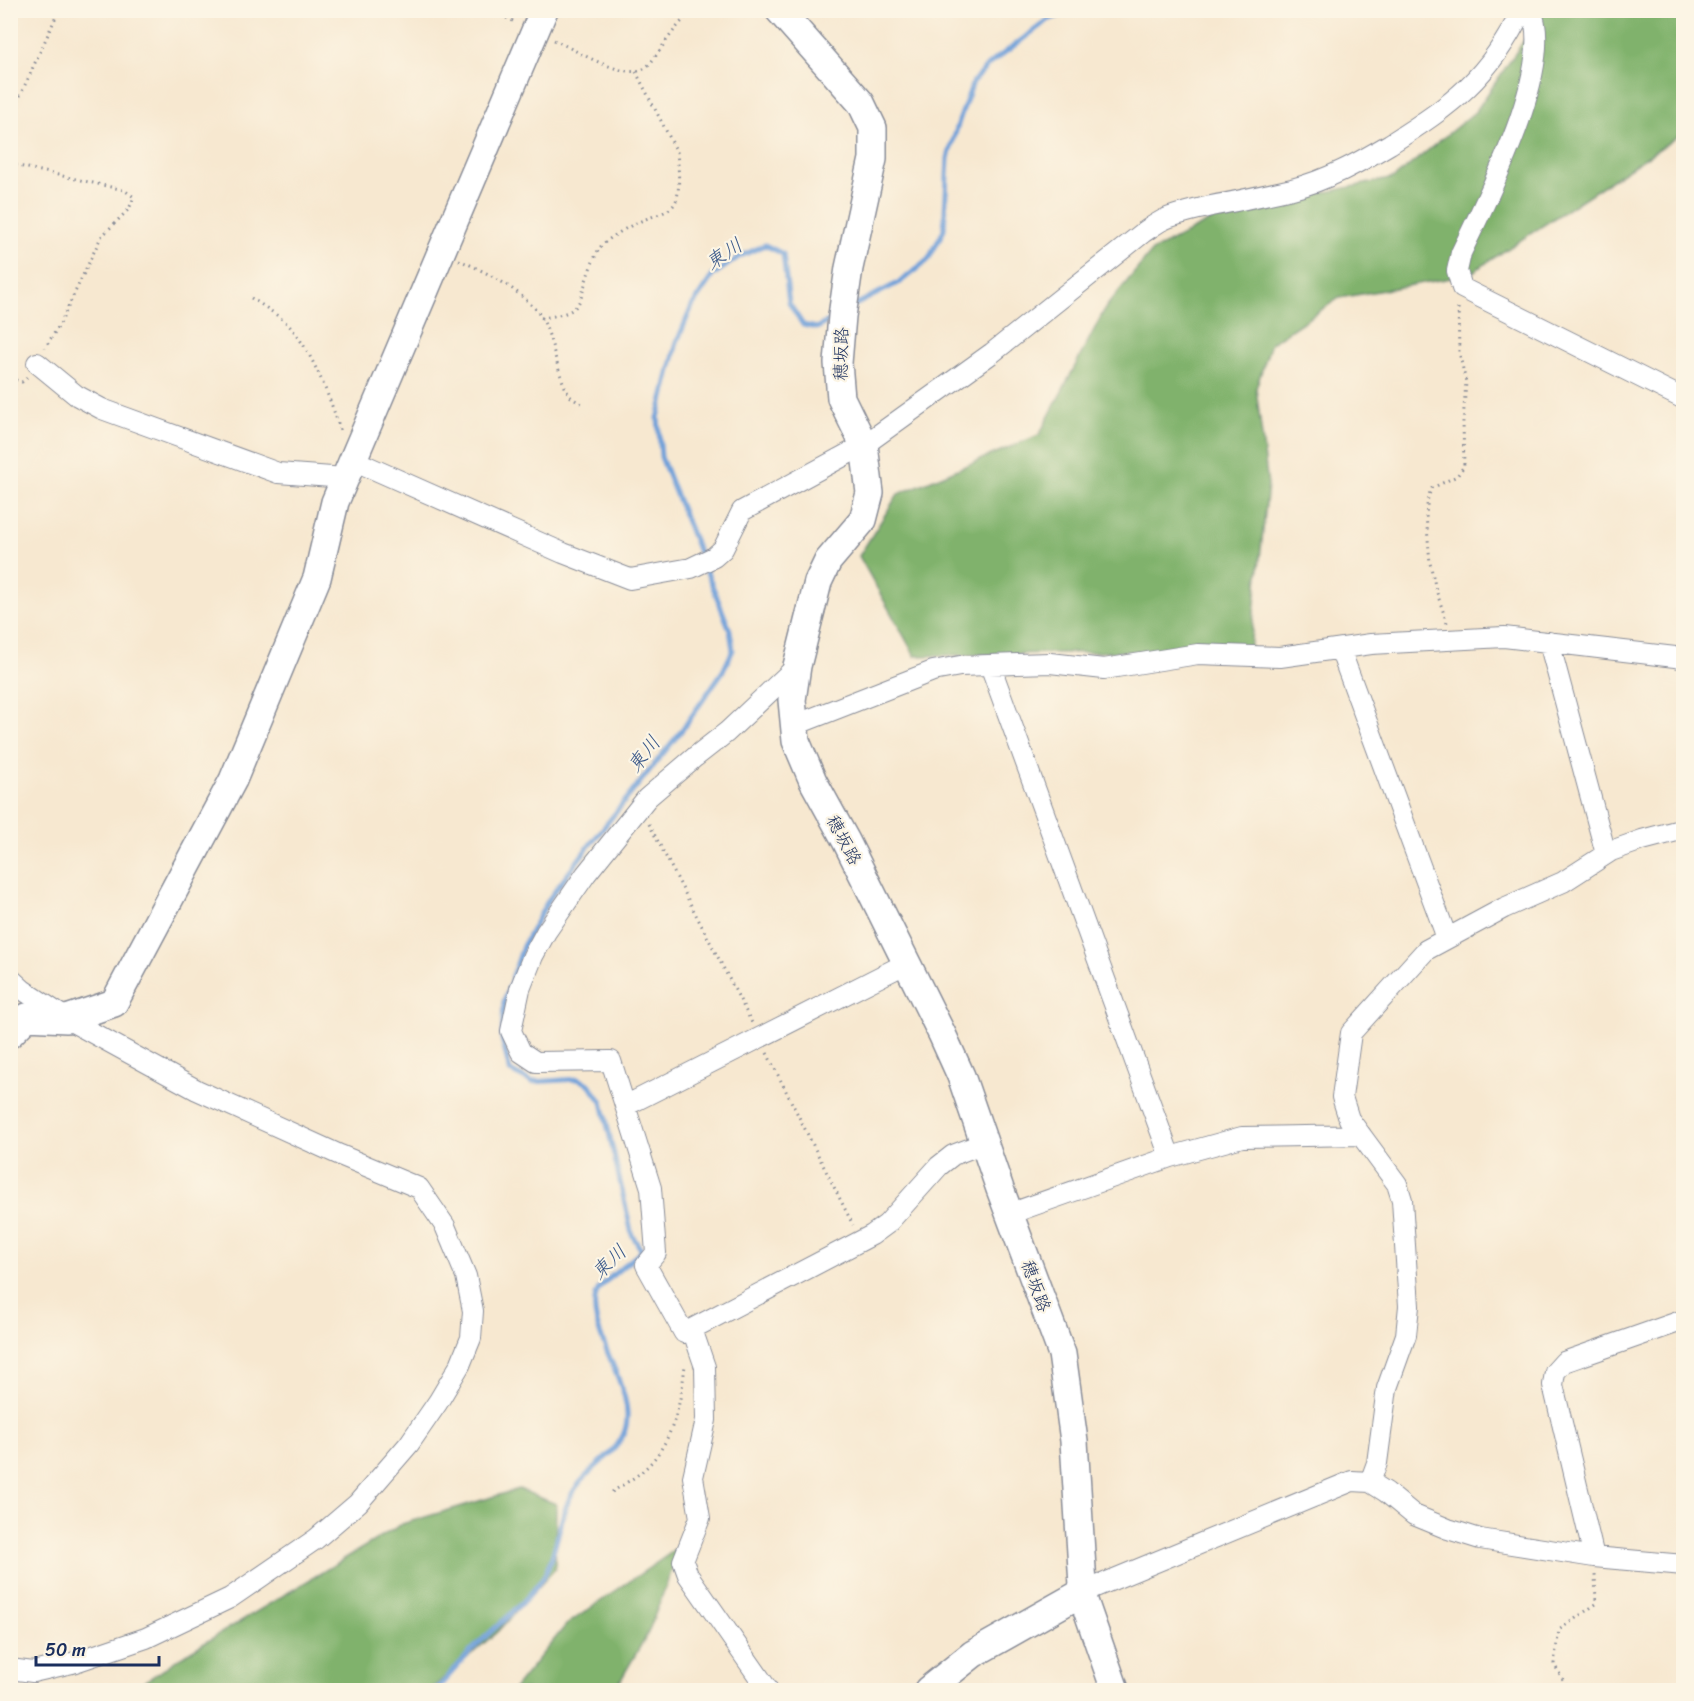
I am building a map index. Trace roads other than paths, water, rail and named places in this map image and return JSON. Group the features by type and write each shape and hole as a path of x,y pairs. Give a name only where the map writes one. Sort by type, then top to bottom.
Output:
{"main road":[{"name":"穂坂路","path":"779,10 861,103 873,128 873,159 855,236 843,308 838,363 841,398 864,445 870,493 863,520 828,561 818,582 797,666 792,700 796,741 813,781 846,841 961,1076 1009,1214 1062,1354 1074,1441 1084,1601 1115,1690"},
{"path":"10,1034 27,1017 67,1019 114,1003 233,780 317,578 335,502 540,21"},
{"path":"928,1690 973,1654 1083,1592"}],"street":[{"path":"36,363 76,396 102,409 278,473 351,464 630,579 691,568 714,557 723,549 742,511 864,445 992,353 1144,232 1164,219 1328,179 1353,167 1438,114 1459,97 1480,75 1498,51 1522,10"},
{"path":"1531,10 1536,38 1534,65 1510,150 1461,253 1456,271 1462,288 1683,399"},
{"path":"795,725 933,671 960,666 1050,663 1104,669 1198,654 1280,657 1371,644 1504,637 1683,659"},
{"path":"1549,642 1606,854"},
{"path":"1340,649 1447,938"},
{"path":"990,665 1170,1156"},
{"path":"768,1690 688,1575 683,1561 700,1518 693,1477 706,1420 705,1367 688,1331 646,1265 656,1253 651,1188 611,1061 536,1062 522,1052 511,1031 520,989 533,956 546,932 586,874 647,798 727,732 797,666"},
{"path":"1370,1482 1377,1463 1387,1388 1406,1335 1409,1306 1402,1200 1397,1184 1349,1119 1342,1097 1351,1033 1426,950 1504,908 1563,882 1606,854 1642,840 1683,829"},
{"path":"625,1106 907,963"},
{"path":"10,978 23,990 67,1019 197,1090 419,1188 445,1226 466,1276 473,1311 471,1338 460,1365 438,1402 409,1444 358,1503 316,1539 230,1598 146,1638 72,1663 33,1672 10,1669"},
{"path":"1009,1214 1170,1156 1242,1137 1361,1136"},
{"path":"688,1331 872,1235 887,1224 939,1166 953,1155 984,1143"},
{"path":"1594,1557 1553,1385 1556,1372 1564,1362 1683,1320"},
{"path":"1083,1592 1352,1481 1370,1482 1414,1515 1480,1539 1594,1557 1683,1565"}],"waterway":[{"name":"東川","path":"853,306 900,282 928,260 944,230 948,158 973,82 988,65 1048,20 1074,10"},
{"name":"東川","path":"436,1690 470,1652 516,1609 539,1583 549,1565 564,1511 573,1492 615,1448 625,1430 627,1414 624,1396 602,1339 595,1305 601,1286 642,1251 632,1235 602,1102 589,1084 578,1079 532,1082 510,1071 502,1039 504,1002 523,946 549,899 682,730 723,671 733,650 730,630 661,457 658,418 677,342 692,306 713,275 739,257 765,245 783,254 789,303 803,325 817,328 832,319"}]}
